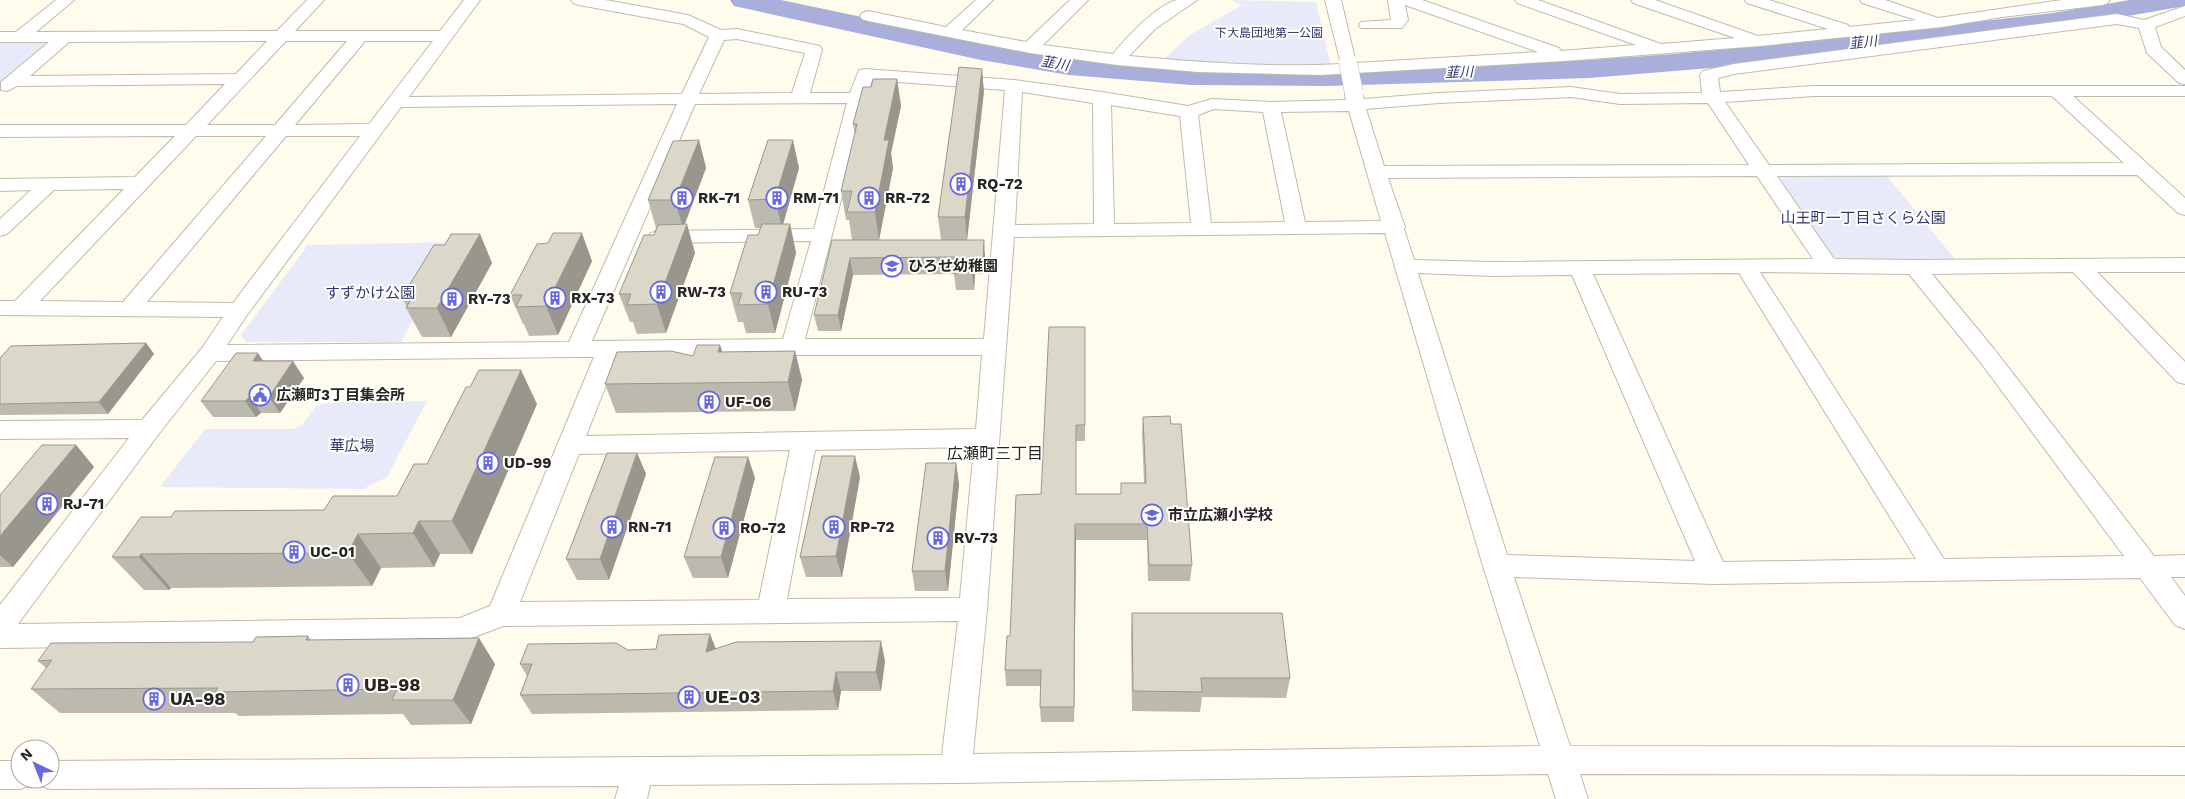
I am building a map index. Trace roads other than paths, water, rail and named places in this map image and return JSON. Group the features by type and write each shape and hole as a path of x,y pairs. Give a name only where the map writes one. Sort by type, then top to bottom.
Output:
{"street":[{"path":"21,36 66,0"},
{"path":"11,308 140,183 316,0"},
{"path":"2,624 149,429 210,353 239,310 472,0"},
{"path":"579,0 688,20 718,35 737,34 814,50 799,99"},
{"path":"949,34 985,0"},
{"path":"1030,48 1064,13 1080,0"},
{"path":"1117,60 1134,37 1162,14 1189,0"},
{"path":"1333,0 1355,99 1497,566 1572,799"},
{"path":"1367,26 1396,25 1400,20 1396,0"},
{"path":"1407,0 1564,56"},
{"path":"1523,0 1662,48"},
{"path":"1640,0 1760,41"},
{"path":"1753,0 1850,30"},
{"path":"1868,0 1942,22"},
{"path":"1988,0 2023,10"},
{"path":"880,6 868,16 949,34 1030,48 1117,60 1198,67 1320,70 1564,56 1760,41 1850,30 1942,22 2102,0"},
{"path":"1828,265 1713,98 1710,90 1709,75 1734,69 2117,19 2146,25 2161,18 2185,11"},
{"path":"2146,25 2154,49 2185,79"},
{"path":"129,309 361,35"},
{"path":"577,350 718,35"},
{"path":"0,37 446,36"},
{"path":"6,86 65,37"},
{"path":"792,346 828,244 857,98 865,74 1014,85 1102,97 1189,112 1212,104 1271,107 1355,99 1439,98 1571,92 1620,99 1713,98 1814,91 2185,91"},
{"path":"6,86 239,79"},
{"path":"956,769 973,609 993,347 997,242 1014,85"},
{"path":"2057,91 2185,209"},
{"path":"1102,97 1104,229"},
{"path":"396,102 857,98"},
{"path":"1271,107 1296,228"},
{"path":"1189,112 1202,229"},
{"path":"0,131 374,130"},
{"path":"1377,172 2142,169"},
{"path":"0,184 140,183"},
{"path":"0,230 49,184"},
{"path":"997,242 1104,229 1395,227"},
{"path":"626,237 828,244"},
{"path":"1406,266 1492,269 1828,265 1915,267 2185,265"},
{"path":"1745,266 1937,570"},
{"path":"2079,266 2185,376"},
{"path":"1915,267 1986,354 2146,568 2185,617"},
{"path":"1579,268 1714,573"},
{"path":"11,308 239,310"},
{"path":"210,353 609,350 792,346 993,347"},
{"path":"501,614 609,350"},
{"path":"0,430 149,429"},
{"path":"570,445 986,438"},
{"path":"771,611 804,441"},
{"path":"1497,566 1714,573 2185,566"},
{"path":"2,624 461,630 501,614 973,609"},
{"path":"60,775 634,786 956,769 1561,760 2185,761"}],"waterway":[{"name":"韮川","path":"743,0 981,51 1069,66 1191,76 1326,77 1589,69 1674,63 1784,53 2053,21 2178,0"}],"place":[{"name":"RQ-72","path":"961,184"},
{"name":"RK-71","path":"682,198"},
{"name":"RM-71","path":"777,198"},
{"name":"RR-72","path":"869,198"},
{"name":"ひろせ幼稚園","path":"892,266"},
{"name":"RW-73","path":"661,292"},
{"name":"RU-73","path":"766,292"},
{"name":"RX-73","path":"555,298"},
{"name":"RY-73","path":"452,299"},
{"name":"広瀬町3丁目集会所","path":"260,395"},
{"name":"UF-06","path":"709,402"},
{"name":"UD-99","path":"488,463"},
{"name":"RJ-71","path":"47,504"},
{"name":"市立広瀬小学校","path":"1152,515"},
{"name":"RN-71","path":"612,527"},
{"name":"RP-72","path":"834,527"},
{"name":"RO-72","path":"724,528"},
{"name":"RV-73","path":"938,538"},
{"name":"UC-01","path":"294,552"},
{"name":"UB-98","path":"348,685"},
{"name":"UE-03","path":"689,697"},
{"name":"UA-98","path":"154,699"}],"district":[{"name":"広瀬町三丁目","path":"995,453"}],"park label":[{"name":"下大島団地第一公園","path":"1269,33"},
{"name":"山王町一丁目さくら公園","path":"1863,218"},
{"name":"すずかけ公園","path":"370,293"},
{"name":"華広場","path":"352,446"}]}
